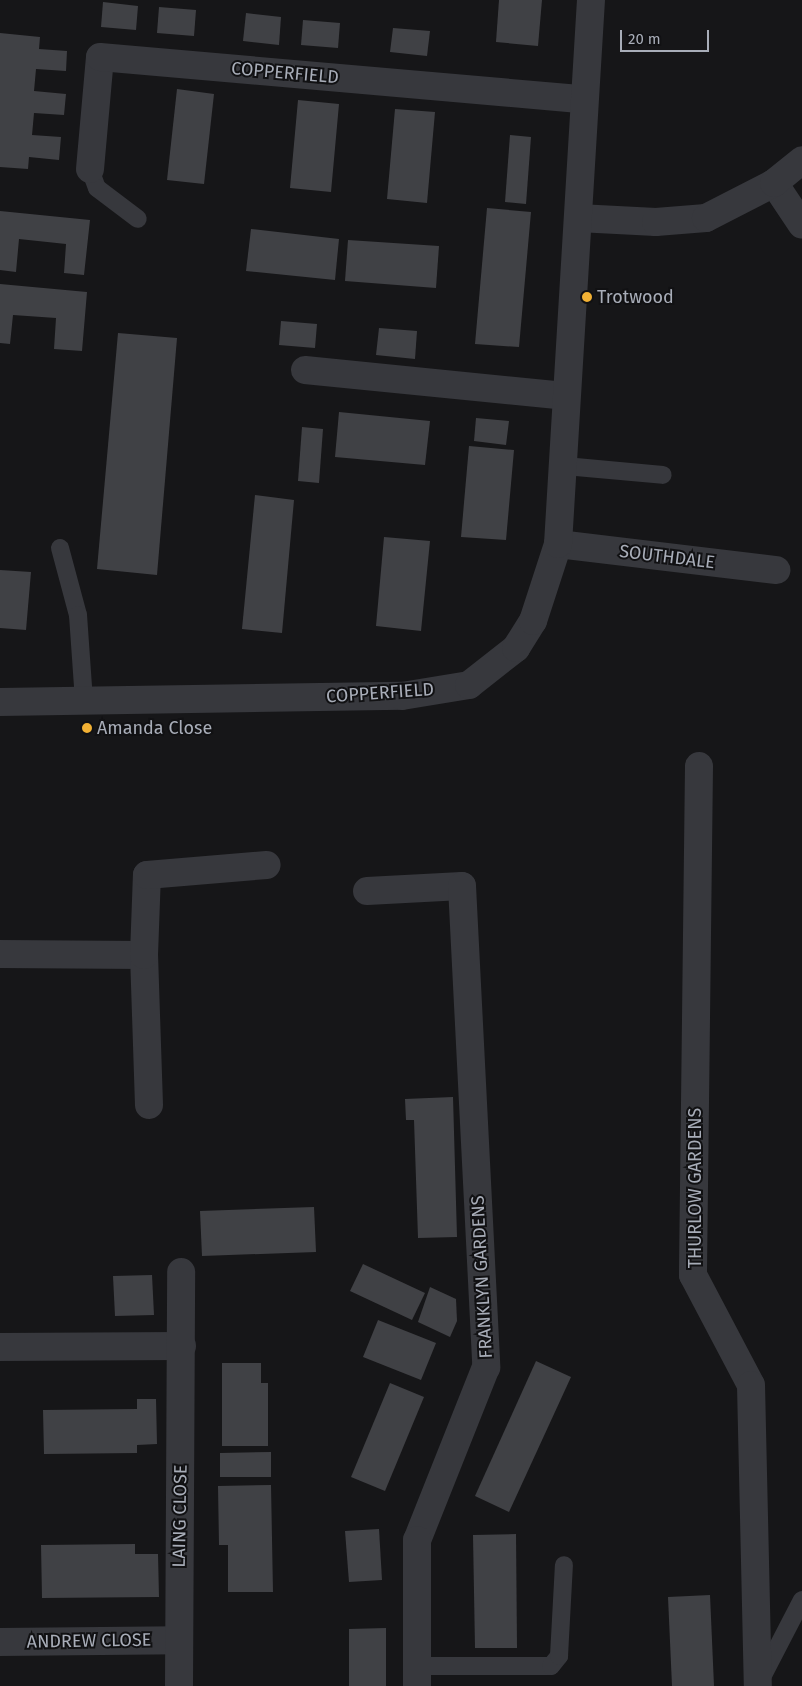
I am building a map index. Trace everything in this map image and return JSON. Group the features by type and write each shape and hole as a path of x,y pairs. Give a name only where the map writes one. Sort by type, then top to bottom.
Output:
{"street":[{"name":"COPPERFIELD","path":"0,702 402,696 469,685 516,648 534,621 558,544 565,466 565,396 578,218 582,99 591,0"},
{"name":"COPPERFIELD","path":"90,170 100,57 582,99"},
{"path":"578,218 656,222 706,218 774,183 802,160"},
{"path":"774,183 802,225"},
{"path":"305,370 565,396"},
{"name":"SOUTHDALE","path":"558,544 776,570"},
{"name":"THURLOW GARDENS","path":"699,766 693,1274 751,1385 758,1685"},
{"path":"149,1105 144,954 147,875 267,865"},
{"name":"FRANKLYN GARDENS","path":"367,891 462,886 486,1367 418,1540 417,1676"},
{"path":"0,954 144,954"},
{"name":"LAING CLOSE","path":"179,1686 181,1272"},
{"path":"0,1347 182,1346"},
{"name":"ANDREW CLOSE","path":"0,1642 178,1640"}],"lane":[{"path":"90,170 97,188 138,219"},
{"path":"565,466 663,475"},
{"path":"60,548 78,615 84,701"},
{"path":"417,1676 552,1666 559,1656 564,1565"},
{"path":"758,1685 802,1600"}],"building":[{"path":"499,0 542,0 538,46 496,42"},
{"path":"103,2 138,6 136,30 101,27"},
{"path":"159,7 196,10 194,36 157,33"},
{"path":"246,13 281,17 279,45 243,41"},
{"path":"303,20 340,23 338,48 301,45"},
{"path":"393,28 430,31 427,56 390,52"},
{"path":"0,33 40,37 39,49 67,51 66,71 36,69 34,91 66,94 64,115 34,113 32,135 61,137 59,160 29,157 28,169 0,167"},
{"path":"177,89 214,94 204,184 167,180"},
{"path":"298,100 339,104 331,192 290,188"},
{"path":"395,109 435,112 427,203 387,199"},
{"path":"510,135 531,137 526,204 505,202"},
{"path":"487,208 531,212 519,347 475,344"},
{"path":"0,211 90,220 84,275 64,273 66,244 19,239 16,272 0,270"},
{"path":"251,229 339,239 335,280 246,271"},
{"path":"348,240 439,246 436,288 345,281"},
{"path":"0,284 87,292 82,351 54,349 56,318 13,315 10,344 0,343"},
{"path":"281,321 317,324 315,348 279,345"},
{"path":"379,328 417,331 415,359 376,355"},
{"path":"118,333 177,338 157,575 97,569"},
{"path":"339,412 430,421 425,465 335,457"},
{"path":"476,418 509,421 506,445 474,441"},
{"path":"302,427 323,429 319,483 298,481"},
{"path":"469,446 514,450 506,540 461,537"},
{"path":"255,495 294,500 282,633 242,629"},
{"path":"384,537 430,541 421,631 376,626"},
{"path":"0,570 31,572 26,630 0,628"},
{"path":"453,1097 457,1237 418,1238 414,1120 406,1120 405,1099"},
{"path":"314,1207 316,1252 202,1256 200,1211"},
{"path":"363,1264 425,1293 412,1320 350,1291"},
{"path":"152,1275 154,1315 115,1316 113,1276"},
{"path":"430,1287 456,1299 457,1321 450,1337 418,1322"},
{"path":"378,1320 436,1343 421,1380 363,1357"},
{"path":"536,1361 571,1377 509,1512 475,1496"},
{"path":"222,1363 261,1363 261,1383 268,1383 268,1446 222,1446"},
{"path":"390,1383 424,1397 385,1491 351,1477"},
{"path":"137,1399 156,1399 157,1444 137,1445 137,1453 44,1454 43,1410 137,1409"},
{"path":"271,1452 271,1477 220,1477 220,1453"},
{"path":"271,1485 273,1592 228,1592 228,1545 219,1545 218,1486"},
{"path":"379,1529 382,1580 349,1582 345,1531"},
{"path":"516,1534 517,1648 475,1648 473,1535"},
{"path":"135,1544 135,1554 158,1554 159,1597 42,1598 41,1545"},
{"path":"710,1595 714,1686 672,1686 668,1597"},
{"path":"386,1628 386,1686 349,1686 349,1629"}],"place":[{"name":"Trotwood","path":"587,297"},
{"name":"Amanda Close","path":"87,728"}]}
